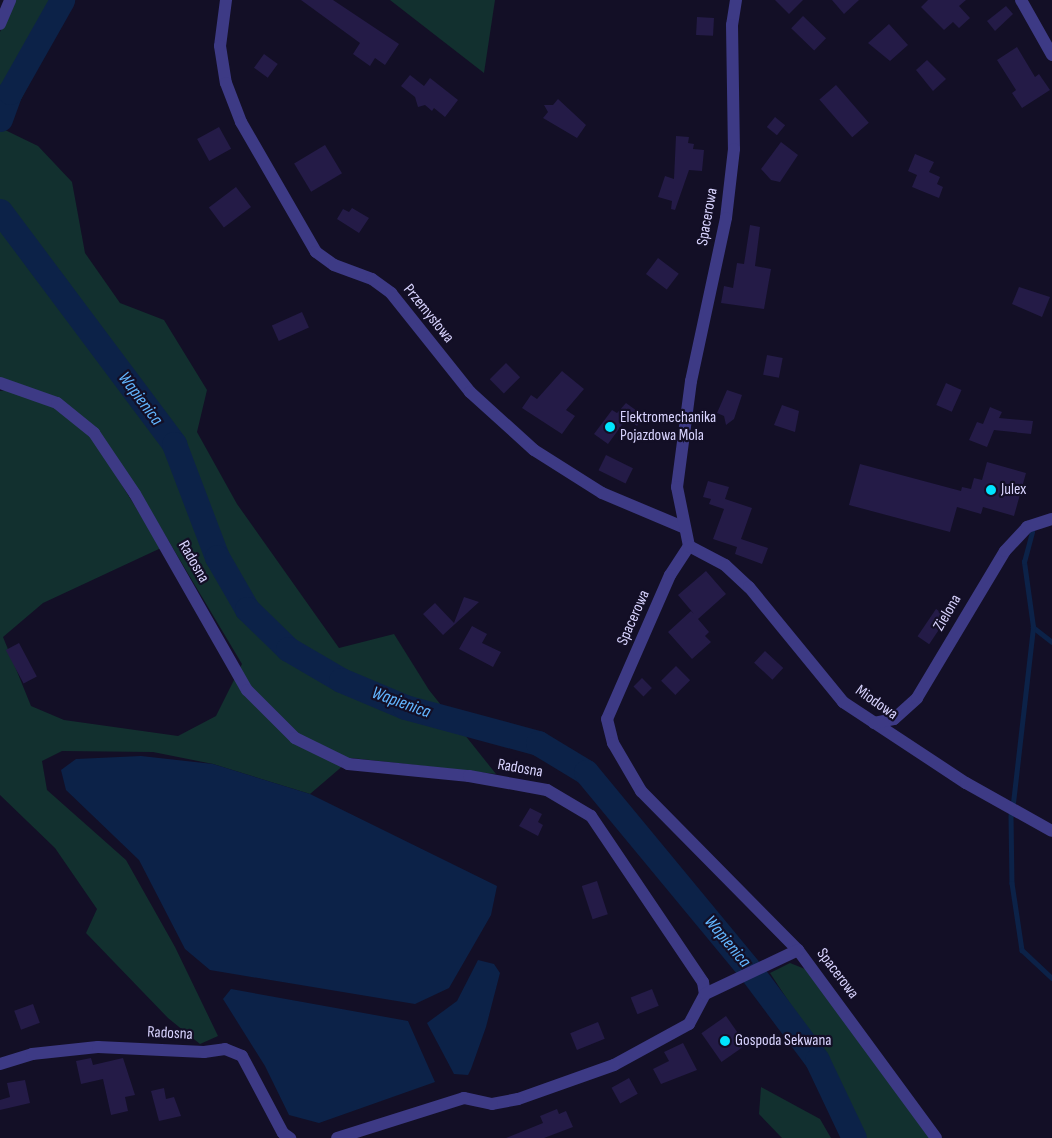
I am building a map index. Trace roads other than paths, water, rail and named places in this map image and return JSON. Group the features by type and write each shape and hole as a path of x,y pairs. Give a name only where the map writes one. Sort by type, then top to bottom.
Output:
{"street":[{"path":"0,24 10,0"},
{"name":"Przemysłowa","path":"226,0 220,46 226,83 241,122 316,252 334,265 372,279 391,293 470,392 534,450 602,493 683,527"},
{"name":"Spacerowa","path":"736,0 732,25 734,149 726,218 690,390 677,487 683,527 689,546 670,575 608,718 613,743 641,792 798,950 936,1138"},
{"path":"1022,0 1052,56"},
{"name":"Radosna","path":"0,383 58,403 94,433 135,494 248,690 295,738 348,764 469,776 547,790 591,816 703,982 705,994"},
{"name":"Zielona","path":"874,723 894,719 917,698 1005,551 1027,527 1052,519"},
{"name":"Miodowa","path":"689,546 725,565 749,587 843,702 966,783 1052,831"},
{"path":"337,1138 464,1098 492,1104 518,1099 614,1065 689,1024 705,994 798,950"},
{"name":"Radosna","path":"0,1064 32,1054 98,1047 204,1052 225,1050 242,1056 283,1133 290,1138"}],"water":[{"path":"141,756 213,764 310,794 497,886 491,915 449,988 415,1004 210,970 185,949 139,860 66,790 61,770 76,759"},
{"path":"478,960 494,964 500,973 486,1027 471,1069 468,1075 454,1074 427,1023 457,1001"},
{"path":"231,989 408,1021 435,1082 319,1123 289,1115 265,1066 223,999"}],"waterway":[{"name":"Wapienica","path":"0,119 10,92 62,0"},
{"name":"Wapienica","path":"0,211 174,444 217,557 247,609 288,649 341,680 405,707 538,743 586,772 753,974 817,1060 854,1138"},
{"path":"1013,803 1033,627 1024,562 1032,532"},
{"path":"1033,627 1052,642"},
{"path":"1011,815 1012,883 1022,950 1052,978"}],"place":[{"name":"Elektromechanika Pojazdowa Mola","path":"610,427"},
{"name":"Julex","path":"991,490"},
{"name":"Gospoda Sekwana","path":"725,1041"}]}
